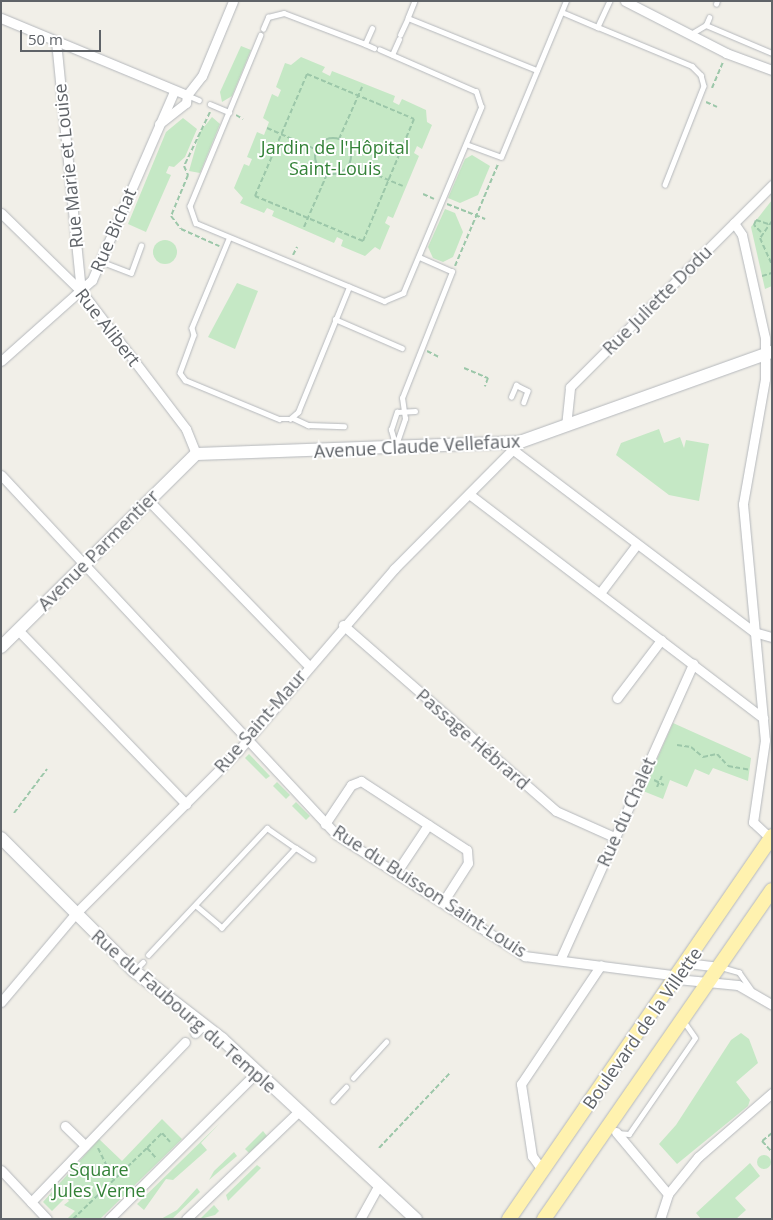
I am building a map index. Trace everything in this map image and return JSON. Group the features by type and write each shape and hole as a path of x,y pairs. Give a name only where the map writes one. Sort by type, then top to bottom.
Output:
{"main road":[{"name":"Boulevard de la Villette","path":"510,1219 678,977 771,837"},
{"name":"Boulevard de la Villette","path":"544,1219 611,1132 683,1020 772,890"}],"street":[{"name":"Rue Bichat","path":"159,124 186,103 187,95 202,76 232,1"},
{"path":"625,1 637,4 726,53 772,70"},
{"path":"1,18 187,95"},
{"name":"Rue Marie et Louise","path":"56,41 81,291"},
{"name":"Rue Bichat","path":"1,361 81,291 100,261 174,90"},
{"name":"Rue Juliette Dodu","path":"566,426 570,387 772,184"},
{"name":"Rue Alibert","path":"1,213 81,291 186,429 196,454"},
{"path":"734,223 742,235 769,353 743,504 765,740 753,822 771,837"},
{"name":"Avenue Claude Vellefaux","path":"196,454 396,446 516,446 566,426 769,353"},
{"path":"516,446 637,544 754,632 772,637"},
{"name":"Rue Saint-Maur","path":"1,1002 74,914 186,804 246,740 343,625 516,446"},
{"name":"Avenue Parmentier","path":"1,647 196,454"},
{"name":"Rue du Buisson Saint-Louis","path":"1,475 325,824 396,873 525,956 602,965 751,989"},
{"path":"469,494 763,718"},
{"path":"148,500 308,665"},
{"path":"600,593 637,544"},
{"name":"Passage Hébrard","path":"343,625 556,811 614,837"},
{"path":"18,630 186,804"},
{"path":"617,698 661,640"},
{"name":"Rue du Chalet","path":"560,960 693,664"},
{"path":"325,824 358,781 428,825 470,857 443,902"},
{"path":"396,873 428,825"},
{"name":"Rue du Faubourg du Temple","path":"1,838 74,914 134,971 199,1029 257,1072 298,1112 315,1120 379,1185 416,1219"},
{"path":"687,963 719,967"},
{"path":"543,1171 532,1156 521,1084 602,965"},
{"path":"751,989 772,1005"},
{"path":"31,1202 90,1144 185,1042"},
{"path":"109,1219 257,1072"},
{"path":"660,1219 668,1194 698,1157 772,1093"},
{"path":"186,1219 298,1112"},
{"path":"65,1126 90,1144"},
{"path":"611,1132 668,1194"},
{"path":"1,1170 47,1219"},
{"path":"360,1219 379,1185"}],"lane":[{"path":"392,55 415,1"},
{"path":"466,144 501,157 566,1"},
{"path":"598,26 610,1"},
{"path":"562,12 692,66 701,75 704,86 665,185"},
{"path":"263,30 268,17 284,13 374,48"},
{"path":"408,18 537,70"},
{"path":"691,34 706,25 709,18"},
{"path":"706,25 772,53"},
{"path":"365,44 372,28"},
{"path":"261,35 190,206 196,223 229,239 384,301 404,293 481,107 476,92 380,50"},
{"path":"187,95 199,100"},
{"path":"210,104 229,112"},
{"path":"229,239 192,328 194,334 180,373 185,380 279,419 293,418 308,426 344,426"},
{"path":"100,261 131,273 141,246"},
{"path":"396,446 404,422 402,398 452,272 419,258"},
{"path":"293,418 349,287"},
{"path":"336,319 402,348"},
{"path":"511,397 516,385 528,390 524,402"},
{"path":"396,446 391,430 396,412 404,408 415,411"},
{"path":"404,422 410,421"},
{"path":"148,955 196,906 267,828 313,859"},
{"path":"196,906 222,928 296,848"},
{"path":"134,971 143,962"},
{"path":"719,967 739,972 751,989"},
{"path":"611,1132 629,1134 695,1038 683,1020"},
{"path":"353,1078 386,1042"},
{"path":"332,1101 346,1087"}],"path":[{"path":"717,107 706,102 726,53"},
{"path":"307,74 414,119 363,241 256,196 281,134 307,74"},
{"path":"339,139 362,87"},
{"path":"267,128 316,149"},
{"path":"339,139 350,149 349,163 338,173 327,173 316,161 316,149 323,141 339,139"},
{"path":"452,272 501,157"},
{"path":"349,163 403,186"},
{"path":"304,227 327,173"},
{"path":"422,194 485,219"},
{"path":"761,233 754,225 756,220 768,224"},
{"path":"772,221 761,233 761,244 772,265"},
{"path":"760,277 772,273"},
{"path":"422,349 439,357"},
{"path":"464,368 488,378 484,386"},
{"path":"677,745 691,747 703,757 717,754 728,766 750,770"},
{"path":"14,813 47,770"},
{"path":"657,787 662,776"},
{"path":"654,780 664,784"},
{"path":"379,1148 450,1073"},
{"path":"74,1219 162,1133 170,1142"},
{"path":"772,1133 762,1142 772,1152"},
{"path":"90,1144 114,1180"},
{"path":"147,1148 159,1161"}],"green space":[{"path":"241,46 251,50 232,96 222,102 220,92"},
{"name":"Jardin de l'Hôpital Saint-Louis","path":"301,57 325,67 322,72 330,76 332,71 395,96 393,102 399,105 402,99 426,110 427,122 432,125 422,149 417,146 414,153 419,156 393,218 388,216 385,223 390,226 380,250 375,247 365,256 341,246 343,240 337,237 334,243 272,216 274,211 267,208 264,213 240,203 243,198 234,188 244,164 249,166 252,159 247,157 257,132 264,135 269,122 263,118 272,94 278,97 281,90 276,87 285,63 291,65"},
{"path":"212,117 220,124 200,173 189,171 200,132"},
{"path":"183,118 197,129 185,157 174,167 169,166 166,173 171,175 146,232 128,224 166,132"},
{"path":"472,155 490,166 478,195 460,203 448,198 465,159"},
{"path":"772,200 772,286 765,289 751,227"},
{"path":"445,209 455,213 463,232 453,257 443,262 433,258 428,247"},
{"path":"165,240 174,243 177,252 174,261 165,264 156,261 153,252 156,243"},
{"path":"237,283 258,291 235,349 208,337"},
{"path":"659,429 664,443 680,437 684,448 686,440 709,444 699,501 669,495 616,455 621,443"},
{"path":"673,723 751,758 748,781 713,768 709,775 695,769 687,787 670,780 663,799 643,791"},
{"path":"249,754 270,776 266,779 245,758"},
{"path":"277,782 290,795 286,799 273,786"},
{"path":"296,802 310,816 306,820 292,806"},
{"path":"741,1033 749,1039 758,1063 736,1082 750,1100 748,1106 677,1164 659,1144 676,1125 731,1040"},
{"name":"Square Jules Verne","path":"162,1119 182,1139 100,1219 67,1219 75,1211 64,1205 69,1201 66,1197 52,1211 43,1202 99,1139 122,1161"},
{"path":"220,1123 201,1143 207,1150 173,1180 166,1179 144,1210 137,1204"},
{"path":"263,1131 267,1136 249,1153 245,1149"},
{"path":"234,1152 237,1156 209,1180 214,1171"},
{"path":"761,1155 767,1155 771,1162 767,1169 761,1169 757,1165 757,1159"},
{"path":"750,1163 760,1176 735,1198 746,1210 736,1219 701,1219 696,1213"},
{"path":"257,1165 261,1168 228,1201 226,1195"},
{"path":"197,1188 200,1192 172,1219 161,1219 177,1210"},
{"path":"214,1205 219,1211 215,1215 200,1219"}]}
